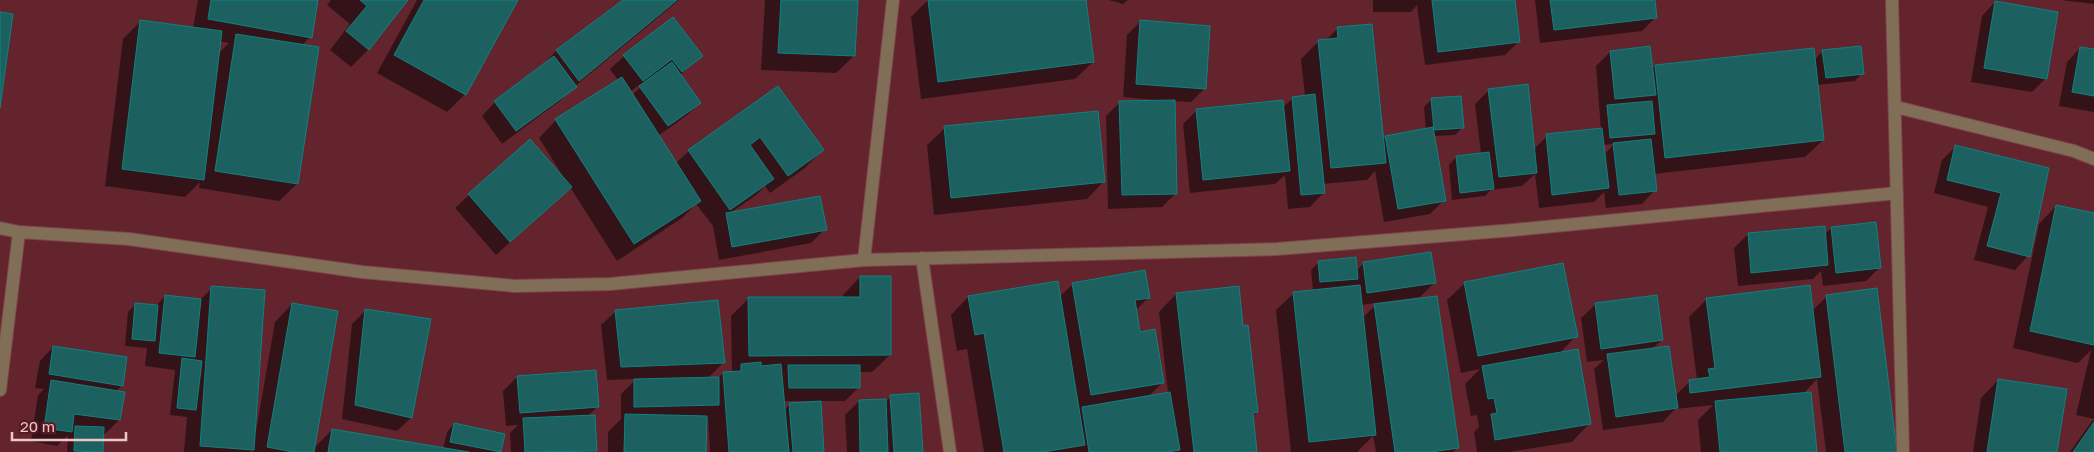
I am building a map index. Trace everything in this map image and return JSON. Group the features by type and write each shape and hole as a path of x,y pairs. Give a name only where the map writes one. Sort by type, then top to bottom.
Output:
{"street":[{"path":"864,260 893,0"},
{"path":"1892,0 1903,452"},
{"path":"1896,107 2074,151 2094,159"},
{"path":"0,228 19,232 129,239 362,272 515,286 610,284 864,260 1277,249 1514,230 1897,193"},
{"path":"0,390 19,232"},
{"path":"922,258 950,452"}],"building":[{"path":"211,0 318,0 312,38 208,19"},
{"path":"360,0 408,0 369,50 346,31 367,6"},
{"path":"424,0 518,0 466,95 394,55"},
{"path":"623,0 677,0 579,81 556,50"},
{"path":"781,0 858,0 855,56 778,53"},
{"path":"928,0 1086,0 1094,62 938,82"},
{"path":"1432,0 1515,0 1520,42 1438,52"},
{"path":"1550,0 1655,0 1657,18 1554,30"},
{"path":"1995,1 2058,12 2047,79 1984,68"},
{"path":"0,12 13,14 0,108"},
{"path":"673,17 703,56 682,72 672,59 643,81 623,55"},
{"path":"140,20 222,31 204,180 122,169"},
{"path":"1140,20 1210,26 1206,89 1136,84"},
{"path":"1372,24 1386,163 1331,168 1318,40 1338,38 1337,27"},
{"path":"236,34 319,47 298,184 215,171"},
{"path":"1650,46 1656,95 1615,99 1610,51"},
{"path":"1861,46 1864,74 1826,78 1822,50"},
{"path":"2080,47 2094,49 2094,96 2072,92"},
{"path":"1814,48 1824,140 1665,158 1655,65"},
{"path":"554,56 577,87 516,131 494,101"},
{"path":"672,62 701,103 668,126 639,86"},
{"path":"622,77 701,201 634,244 555,119"},
{"path":"1528,84 1537,173 1499,177 1488,89"},
{"path":"778,86 824,150 788,176 760,137 750,145 774,179 730,210 688,150"},
{"path":"1315,94 1325,193 1301,195 1292,97"},
{"path":"1461,96 1464,128 1434,130 1431,98"},
{"path":"1175,100 1177,194 1122,195 1119,101"},
{"path":"1283,100 1290,171 1203,180 1196,109"},
{"path":"1652,101 1655,134 1610,138 1607,105"},
{"path":"1098,111 1105,182 951,198 944,126"},
{"path":"1433,127 1446,201 1398,209 1385,136"},
{"path":"1602,128 1609,188 1552,195 1546,134"},
{"path":"530,139 572,187 510,242 468,194"},
{"path":"1651,139 1657,191 1619,195 1613,143"},
{"path":"1955,145 2049,168 2030,257 1987,246 2001,193 1947,180"},
{"path":"1489,152 1494,189 1460,193 1456,156"},
{"path":"820,196 827,230 732,247 726,213"},
{"path":"2056,205 2094,213 2094,345 2030,331"},
{"path":"1876,222 1881,268 1836,273 1831,227"},
{"path":"1825,226 1828,265 1751,273 1748,233"},
{"path":"1431,252 1436,283 1367,293 1363,262"},
{"path":"1356,257 1358,279 1320,282 1318,261"},
{"path":"1563,263 1578,337 1478,356 1464,282"},
{"path":"1145,270 1150,298 1135,300 1140,332 1155,329 1164,383 1091,395 1072,283"},
{"path":"860,276 891,276 891,355 749,356 748,297 860,297"},
{"path":"1058,281 1085,445 1043,452 1004,452 984,333 975,335 968,296"},
{"path":"1360,285 1376,435 1309,442 1293,292"},
{"path":"1810,285 1821,377 1690,393 1689,380 1710,377 1708,369 1715,368 1706,298"},
{"path":"211,286 265,290 254,450 200,446"},
{"path":"1239,286 1243,326 1248,325 1258,412 1253,413 1257,452 1194,452 1176,293"},
{"path":"1877,288 1897,452 1845,452 1826,295"},
{"path":"165,295 201,299 195,357 159,353"},
{"path":"1657,295 1663,340 1601,349 1595,303"},
{"path":"1437,296 1459,448 1431,452 1395,452 1374,304"},
{"path":"718,300 725,363 621,367 615,310"},
{"path":"135,303 158,305 155,341 132,339"},
{"path":"292,303 338,311 314,452 293,452 267,447"},
{"path":"365,309 431,319 412,418 355,405"},
{"path":"53,346 127,357 123,386 49,374"},
{"path":"1669,346 1678,408 1616,417 1607,354"},
{"path":"1578,349 1591,424 1495,440 1491,414 1497,413 1494,398 1488,399 1482,366"},
{"path":"182,358 202,361 196,410 177,408"},
{"path":"761,362 761,366 781,364 789,452 729,452 723,372 741,371 741,364"},
{"path":"788,365 860,365 860,388 789,388"},
{"path":"596,370 599,407 520,413 517,376"},
{"path":"719,377 719,405 634,407 634,379"},
{"path":"1998,379 2067,389 2057,452 1987,452"},
{"path":"51,380 125,392 120,420 74,414 72,432 44,428"},
{"path":"1170,392 1180,450 1167,452 1089,452 1082,407"},
{"path":"1811,392 1817,452 1720,452 1715,401"},
{"path":"919,393 923,452 894,452 890,395"},
{"path":"886,399 888,452 860,452 859,400"},
{"path":"821,401 824,452 793,452 789,403"},
{"path":"625,414 707,416 706,452 624,452"},
{"path":"595,415 597,451 525,452 523,418"},
{"path":"2094,422 2094,452 2073,452"},
{"path":"454,423 505,434 501,452 450,442"},
{"path":"75,426 104,427 103,452 74,451"},
{"path":"332,429 469,452 328,452"}]}
